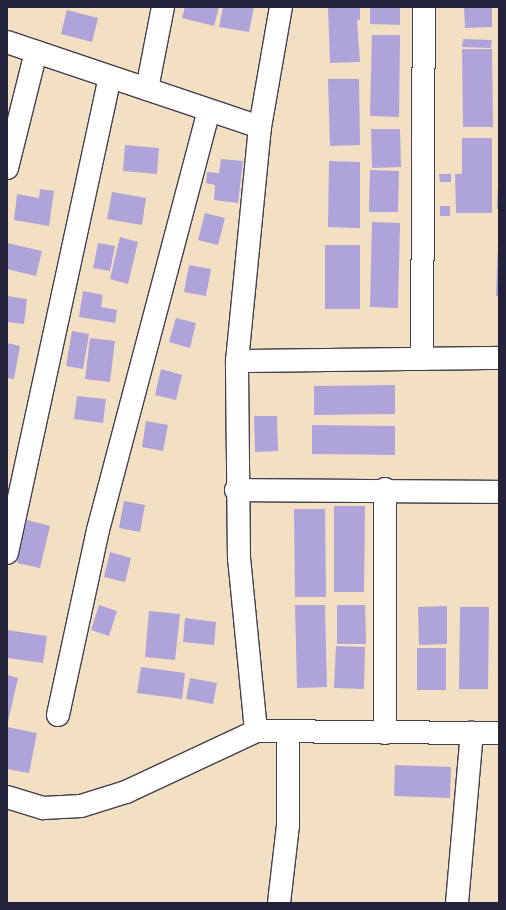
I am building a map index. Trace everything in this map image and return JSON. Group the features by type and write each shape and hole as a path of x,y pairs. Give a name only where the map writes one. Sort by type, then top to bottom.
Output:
{"street":[{"path":"147,89 163,7"},
{"path":"256,731 239,559 236,490 237,362 260,127 281,7"},
{"path":"422,359 424,7"},
{"path":"7,42 260,127"},
{"path":"7,168 36,52"},
{"path":"7,553 110,77"},
{"path":"58,715 98,530 209,110"},
{"path":"237,362 499,358 499,372"},
{"path":"236,490 499,492"},
{"path":"385,490 385,733"},
{"path":"7,798 43,808 82,806 126,792 256,731 499,733"},
{"path":"279,903 288,825 288,732"},
{"path":"457,903 472,733"}],"building":[{"path":"185,7 219,7 214,26 182,18"},
{"path":"223,7 254,7 249,32 219,27"},
{"path":"328,7 360,7 360,20 357,20 360,62 330,63"},
{"path":"370,7 400,7 400,25 370,24"},
{"path":"464,7 492,7 492,27 465,28"},
{"path":"67,10 98,18 92,42 61,34"},
{"path":"372,35 400,35 399,117 370,116"},
{"path":"463,39 492,40 491,48 462,47"},
{"path":"462,49 492,49 493,127 463,127"},
{"path":"328,79 359,79 360,145 330,146"},
{"path":"371,129 400,129 401,167 372,168"},
{"path":"462,138 492,138 492,213 456,213 455,174 462,174"},
{"path":"125,145 159,148 157,174 123,171"},
{"path":"221,159 243,161 238,203 214,200 215,185 206,183 207,172 219,173"},
{"path":"329,161 360,162 360,228 328,227"},
{"path":"370,170 399,171 398,212 369,212"},
{"path":"439,174 451,174 451,182 440,182"},
{"path":"498,184 499,209 497,209"},
{"path":"40,189 54,191 49,226 14,220 17,194 39,198"},
{"path":"112,192 146,198 142,225 107,219"},
{"path":"440,206 450,206 450,216 440,216"},
{"path":"205,213 225,218 218,245 198,240"},
{"path":"372,222 400,223 398,308 370,307"},
{"path":"120,237 138,242 128,284 110,279"},
{"path":"498,242 499,296 496,296"},
{"path":"7,243 42,251 36,276 7,269"},
{"path":"98,243 115,246 110,271 93,268"},
{"path":"325,245 360,245 360,309 325,309"},
{"path":"189,265 211,269 206,296 184,292"},
{"path":"83,291 103,295 101,307 117,310 115,323 79,317"},
{"path":"7,296 27,299 24,324 7,322"},
{"path":"176,318 196,323 190,348 169,342"},
{"path":"72,331 89,334 83,369 66,366"},
{"path":"90,338 115,341 110,382 85,379"},
{"path":"7,343 20,346 14,379 7,378"},
{"path":"161,369 182,375 176,400 155,395"},
{"path":"395,385 395,414 314,415 314,386"},
{"path":"77,396 106,399 103,423 74,419"},
{"path":"254,416 277,416 278,451 255,452"},
{"path":"146,421 168,425 163,451 142,447"},
{"path":"312,425 395,426 395,455 312,454"},
{"path":"124,501 145,505 140,532 119,528"},
{"path":"334,506 365,506 364,592 334,592"},
{"path":"294,509 325,509 326,597 295,597"},
{"path":"27,520 50,526 40,568 17,563"},
{"path":"110,552 131,558 125,582 104,577"},
{"path":"99,605 117,611 109,636 91,630"},
{"path":"295,605 325,605 327,687 297,688"},
{"path":"337,605 365,605 366,644 337,644"},
{"path":"447,606 447,644 419,645 418,607"},
{"path":"460,607 489,607 488,689 459,689"},
{"path":"149,611 180,614 175,660 145,657"},
{"path":"185,618 216,622 214,645 183,642"},
{"path":"7,630 47,636 43,663 7,658"},
{"path":"336,646 365,647 364,689 334,688"},
{"path":"417,648 446,648 446,690 417,690"},
{"path":"141,667 185,673 182,699 137,693"},
{"path":"7,675 18,678 8,722 7,722"},
{"path":"190,678 217,683 213,704 186,699"},
{"path":"7,727 37,733 29,773 7,769"},
{"path":"395,765 451,767 450,798 394,796"}]}
